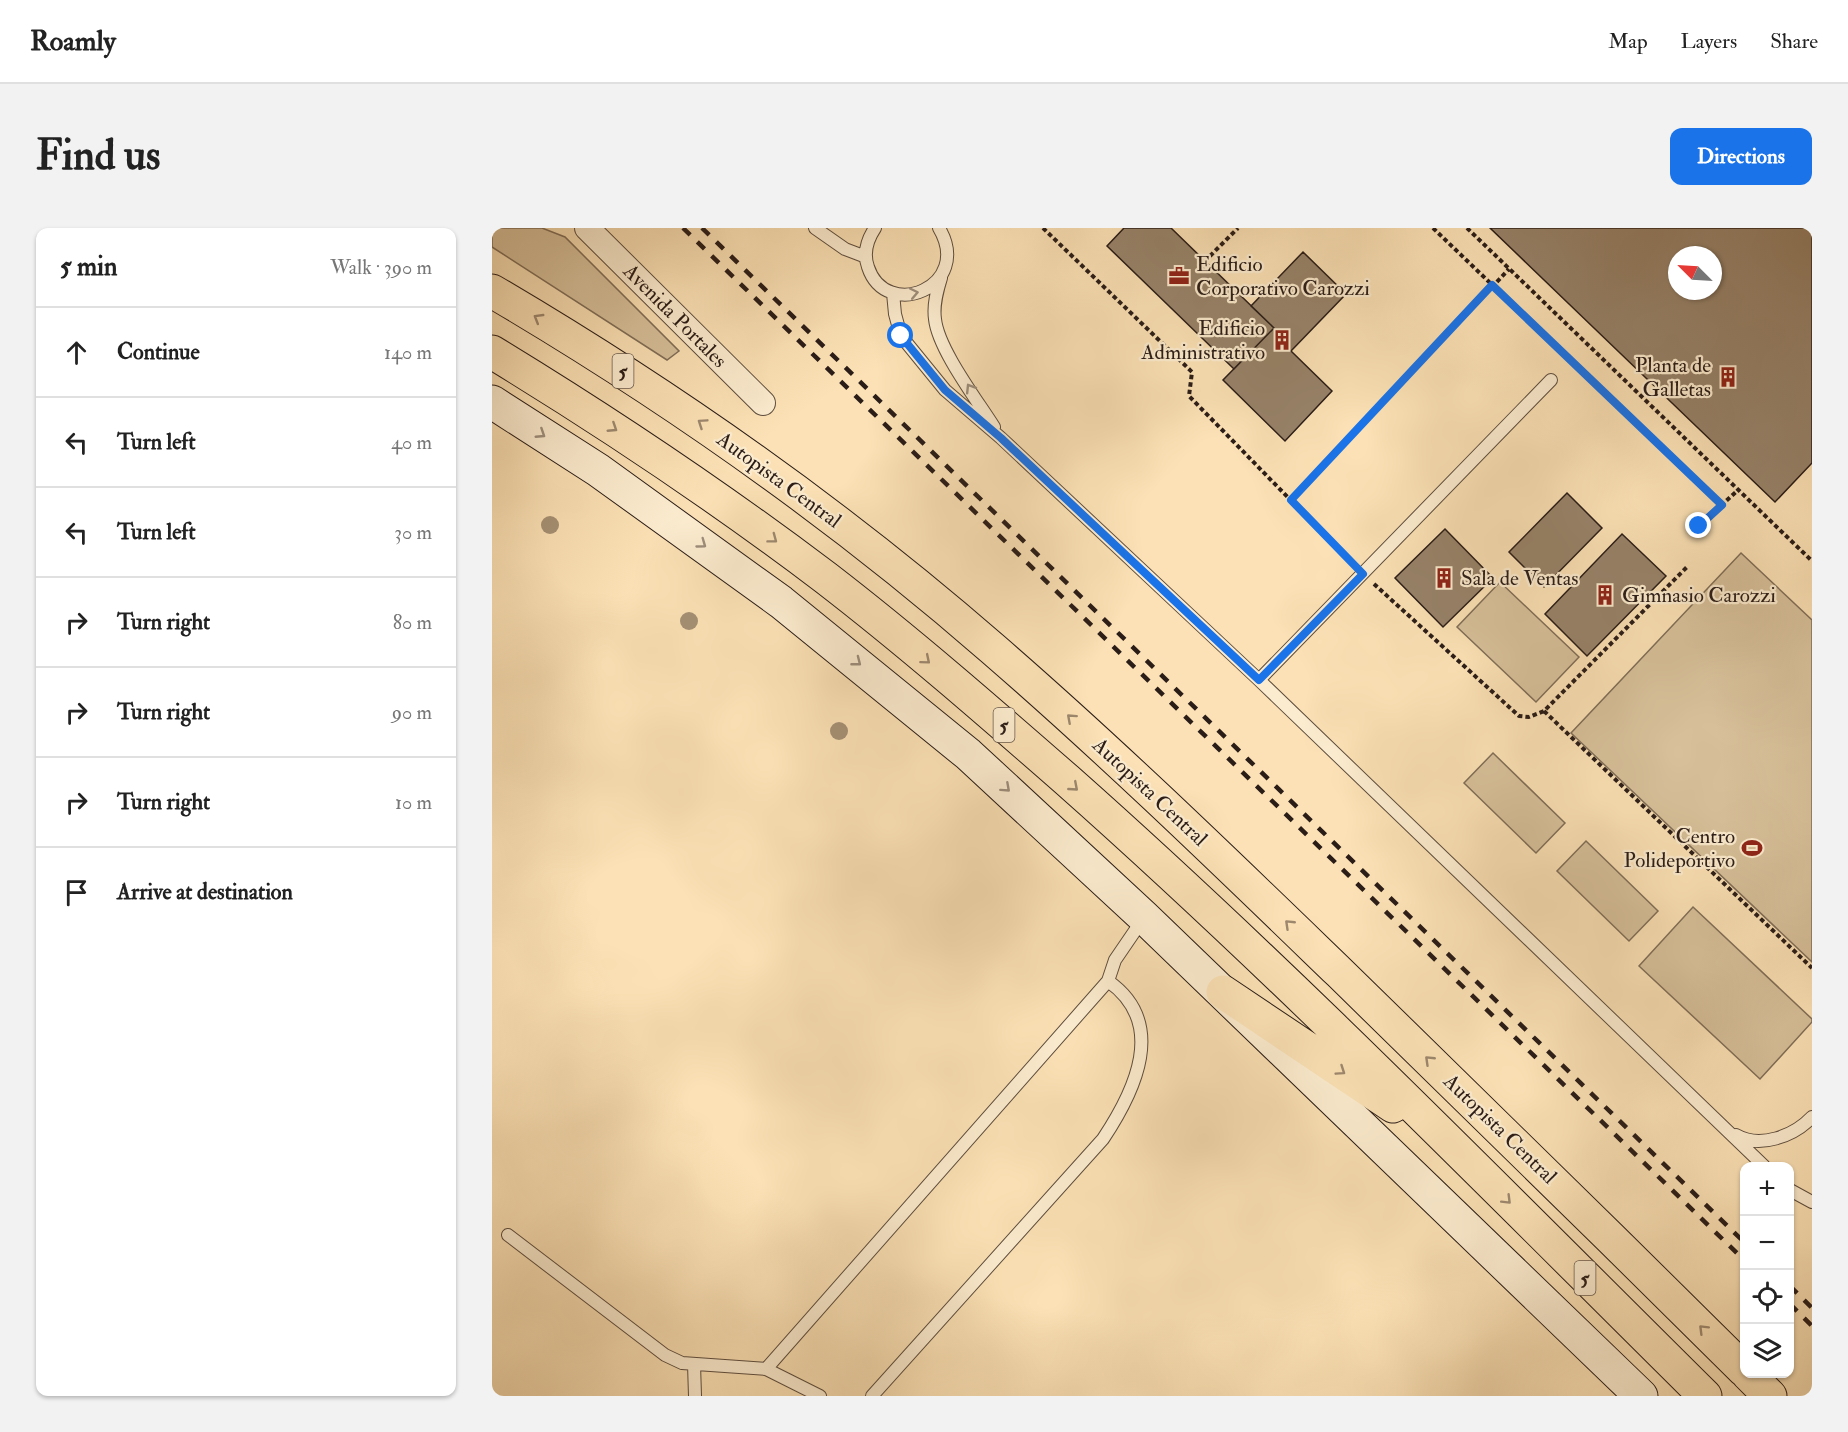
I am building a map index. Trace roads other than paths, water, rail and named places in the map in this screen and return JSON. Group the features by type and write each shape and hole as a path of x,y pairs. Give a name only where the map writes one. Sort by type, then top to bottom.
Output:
{"highway":[{"name":"Autopista Central","path":"492,291 668,400 750,456 914,582 993,648 1168,806 1740,1366"},
{"name":"Autopista Central","path":"492,352 583,408 704,489 829,581 1020,739 1160,864 1352,1044 1705,1396"},
{"path":"1223,992 1401,1111 1466,1159"},
{"name":"Autopista Central","path":"1752,1378 1770,1396"}],"main road":[{"path":"492,402 691,535 807,622 968,754 1223,992 1641,1396"}],"street":[{"name":"Avenida Portales","path":"587,228 763,403"}],"lane":[{"path":"815,228 845,249 866,257"},
{"path":"875,228 867,246 866,257 874,279 893,292 904,295 927,290 943,273"},
{"path":"939,228 948,250 935,297 934,321 944,347 1001,438"},
{"path":"893,292 895,314 901,336 945,390 1001,438 1259,680 1759,1162"},
{"path":"1259,680 1551,380"},
{"path":"766,1369 1108,981 1115,960 1144,917"},
{"path":"872,1396 1102,1139 1118,1117 1140,1062 1142,1031 1119,988 1108,981"},
{"path":"1724,1129 1748,1142 1779,1138 1804,1126 1812,1117"},
{"path":"1794,1192 1812,1202"},
{"path":"508,1235 665,1355 682,1363 766,1369 814,1394"},
{"path":"694,1364 695,1396"}],"railway":[{"path":"683,228 1740,1256"},
{"path":"702,228 1740,1238"},
{"path":"1794,1290 1812,1308"},
{"path":"1794,1308 1812,1326"}],"place":[{"name":"Edificio Corporativo Carozzi","path":"1179,276"},
{"name":"Edificio Administrativo","path":"1282,340"},
{"name":"Planta de Galletas","path":"1728,377"},
{"name":"Sala de Ventas","path":"1444,578"},
{"name":"Gimnasio Carozzi","path":"1605,595"},
{"name":"Centro Polideportivo","path":"1752,848"}]}
